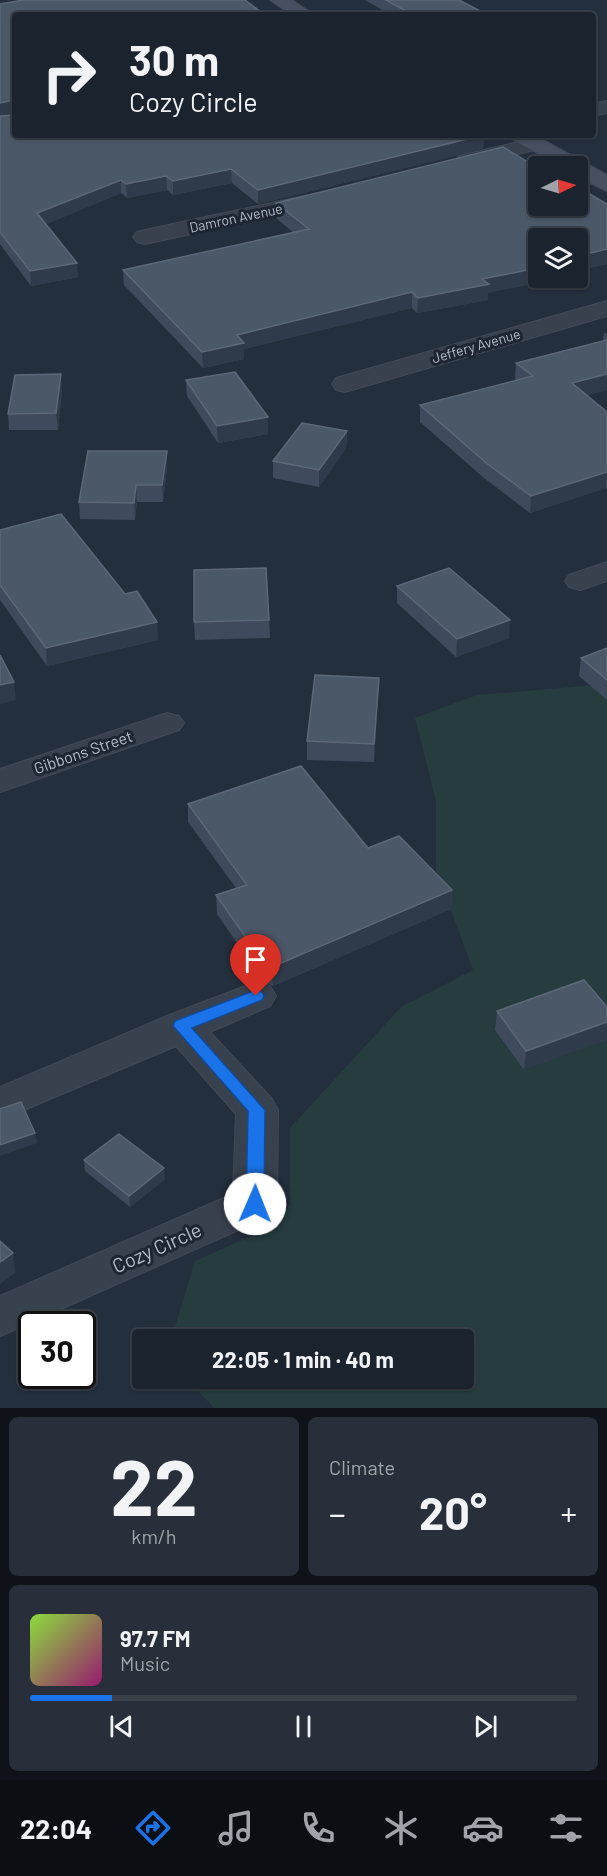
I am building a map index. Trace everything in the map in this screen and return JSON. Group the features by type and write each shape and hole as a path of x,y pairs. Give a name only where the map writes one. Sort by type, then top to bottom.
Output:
{"street":[{"path":"279,0 300,12"},
{"path":"445,167 527,140 556,156"},
{"path":"588,174 607,184"},
{"name":"Damron Avenue","path":"145,237 333,196"},
{"name":"Jeffery Avenue","path":"345,384 607,308"},
{"name":"Gibbons Street","path":"0,781 167,723"},
{"path":"0,1104 256,996"},
{"name":"Cozy Circle","path":"0,1317 255,1204 256,1110 181,1026"}],"green space":[{"path":"607,684 607,1408 214,1408 196,1389 474,1389 474,1329 174,1329 195,1261 273,1226 290,1204 290,1128 401,1007 473,970 436,869 436,801 415,718 477,695"}],"building":[{"path":"23,0 245,0 261,12 12,12 12,101 0,103 0,4"},
{"path":"386,0 459,0 482,12 408,12"},
{"path":"12,115 12,138 472,138 258,190 231,169 173,181 166,176 126,184 121,180 37,213 77,263 30,271 0,232 0,116"},
{"path":"503,147 528,162 528,216 588,216 588,193 607,204 607,249 588,254 588,228 528,228 528,270 482,279 489,284 418,298 412,292 237,335 244,343 202,352 123,270 309,229 276,203"},
{"path":"607,340 607,374 572,383 607,412 607,472 531,496 485,462 420,405 533,376 516,363"},
{"path":"235,372 268,417 217,426 186,380"},
{"path":"61,374 56,413 8,414 15,375"},
{"path":"302,423 347,431 319,470 273,461"},
{"path":"88,451 167,451 162,485 136,485 134,503 79,502"},
{"path":"61,514 125,594 137,591 157,622 46,648 0,585 0,530"},
{"path":"266,568 269,620 194,622 194,570"},
{"path":"449,568 510,620 457,639 397,586"},
{"path":"607,648 607,680 581,658"},
{"path":"0,655 14,682 0,685"},
{"path":"315,675 379,678 374,744 307,741"},
{"path":"301,766 368,848 399,836 452,890 272,967 264,963 216,895 247,885 188,804"},
{"path":"584,980 607,1007 607,1022 526,1051 497,1011"},
{"path":"21,1102 35,1133 0,1145 0,1109"},
{"path":"119,1134 164,1168 129,1196 84,1160"},
{"path":"0,1241 13,1253 0,1262"}],"route":[{"path":"255,1204 256,1110 181,1026 256,996"}]}
